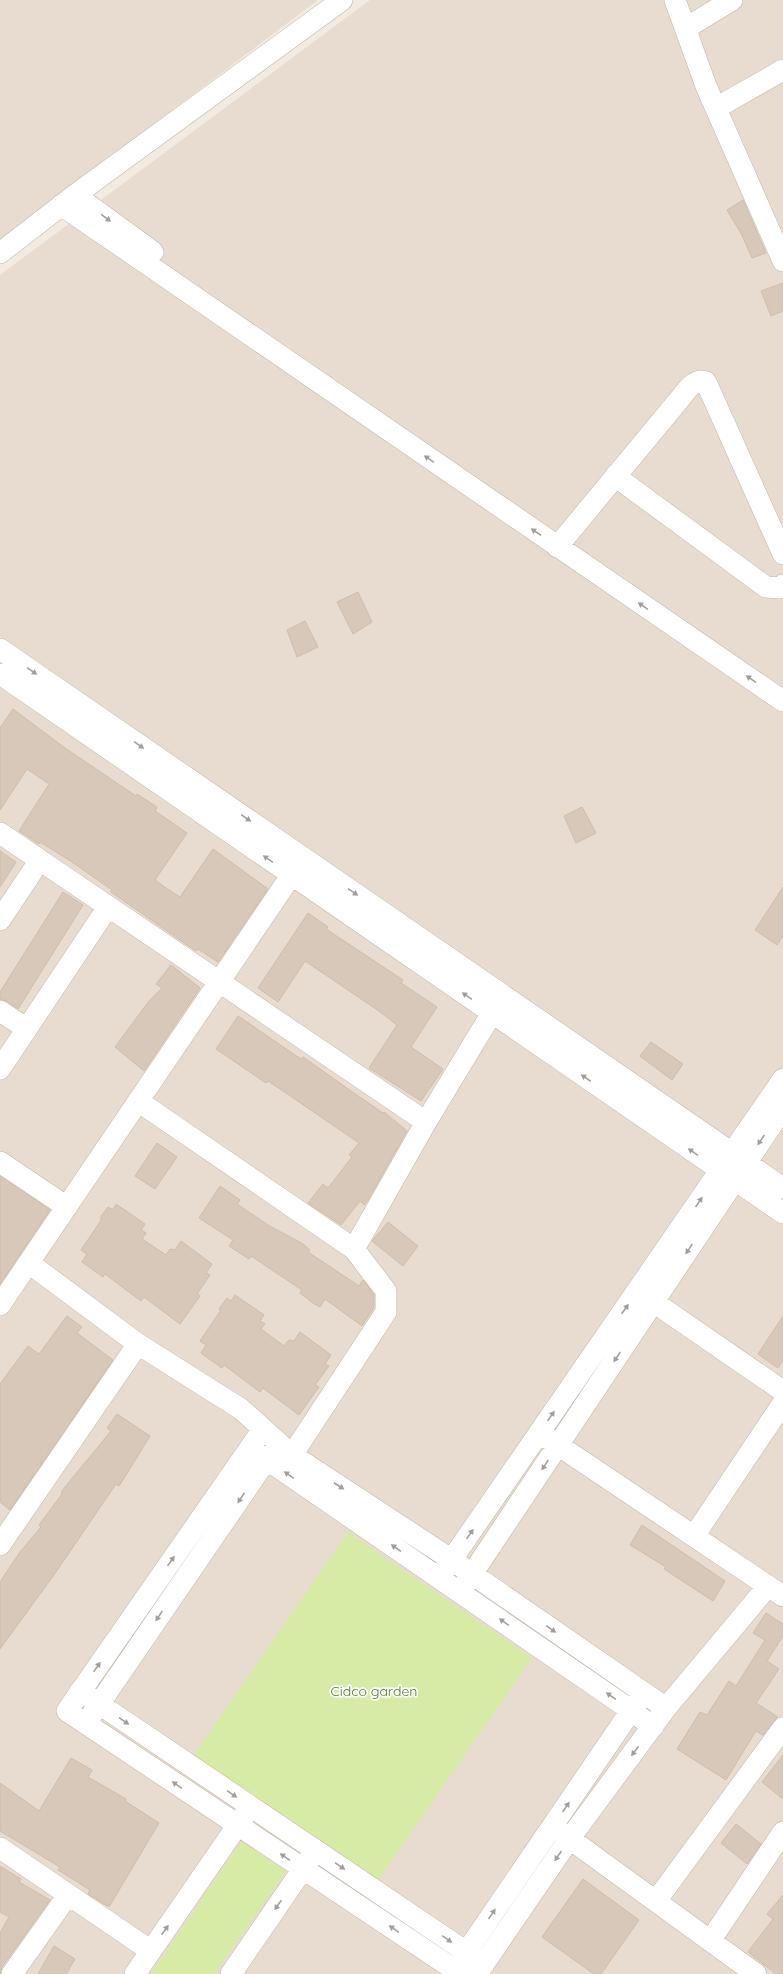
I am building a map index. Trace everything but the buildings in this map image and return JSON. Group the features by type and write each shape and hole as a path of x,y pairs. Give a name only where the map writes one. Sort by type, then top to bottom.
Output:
{"street":[{"path":"0,253 68,200 342,0"},
{"path":"676,0 706,86 783,261"},
{"path":"686,28 732,0"},
{"path":"716,108 783,70"},
{"path":"68,200 561,541 783,701"},
{"path":"561,541 696,381 706,382 783,554"},
{"path":"615,476 766,587 780,588 783,585"},
{"path":"561,541 783,684"},
{"path":"2,654 304,858 783,1188"},
{"path":"0,674 783,1213"},
{"path":"0,833 426,1122"},
{"path":"0,1305 304,858"},
{"path":"0,920 40,860"},
{"path":"0,1069 108,907"},
{"path":"0,1011 27,1029"},
{"path":"354,1249 426,1122 492,1013"},
{"path":"562,1061 574,1045"},
{"path":"440,1578 540,1433 645,1297 739,1158 783,1079"},
{"path":"86,1723 280,1453 386,1312 386,1291 354,1249 138,1102"},
{"path":"739,1158 783,1108"},
{"path":"0,1162 67,1207"},
{"path":"29,1263 138,1344 240,1409 262,1430 280,1453 440,1578 653,1727"},
{"path":"645,1297 783,1392"},
{"path":"460,1592 558,1445 645,1297"},
{"path":"0,1545 138,1344"},
{"path":"694,1536 783,1403"},
{"path":"262,1430 67,1711 458,1972 467,1952 644,1693"},
{"path":"80,1691 467,1952 480,1969 570,1838 666,1708 775,1591 540,1433"},
{"path":"250,1448 280,1453 452,1560 666,1708"},
{"path":"656,1901 781,1737"},
{"path":"135,1974 251,1806"},
{"path":"553,1826 756,1974"},
{"path":"710,1941 783,1832"},
{"path":"0,1848 151,1951"},
{"path":"231,1974 316,1850"},
{"path":"12,1974 68,1895"}],"shaded area":[{"path":"0,0 318,0 0,240"},
{"path":"370,0 783,0 783,1974 0,1974 0,275"}],"green space":[{"name":"Cidco garden","path":"348,1532 532,1658 377,1882 194,1755"},
{"path":"242,1841 286,1871 215,1974 151,1974"}]}
